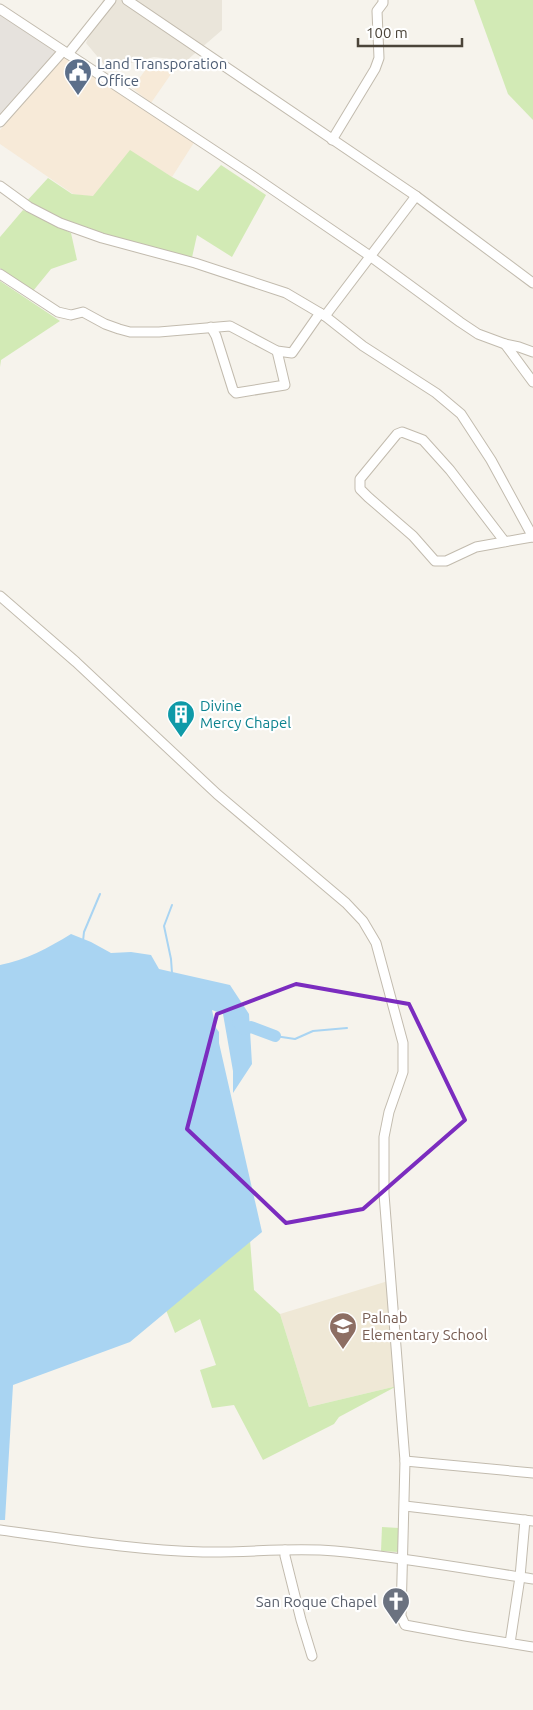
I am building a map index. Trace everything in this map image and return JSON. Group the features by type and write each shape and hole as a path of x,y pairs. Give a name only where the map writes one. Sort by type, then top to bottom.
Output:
{"street":[{"path":"0,122 66,53 112,0"},
{"path":"126,0 416,196 533,283"},
{"path":"332,140 375,70 379,58 377,11 383,0"},
{"path":"0,9 254,176 478,334 533,352"},
{"path":"0,186 29,207 60,223 102,238 195,263 286,293 323,314 364,346 436,393 460,414 491,460 533,537 505,542 476,547 446,561 435,561 413,536 360,489 360,480 396,434 402,432 423,440 450,470 505,542"},
{"path":"0,274 58,312 70,315 83,312 119,329 130,332 159,332 230,326 277,351 292,353 416,196"},
{"path":"211,327 218,342 233,390 236,393 285,385 277,351"},
{"path":"505,344 533,382"},
{"path":"0,596 76,662 210,787 346,903 364,921 376,943 403,1043 403,1072 389,1112 384,1137 384,1194 404,1461 405,1506 401,1616 405,1624 533,1647"},
{"path":"404,1461 533,1473"},
{"path":"405,1506 529,1520 510,1643"},
{"path":"0,1530 179,1551 334,1551 402,1559 533,1579"},
{"path":"285,1550 300,1620 312,1656"}],"highlighted area":[{"path":"296,984 409,1004 465,1120 363,1209 286,1223 187,1129 217,1014"}],"shaded area":[{"path":"103,0 222,0 222,30 186,61 154,57 108,69 86,43"},
{"path":"0,9 60,52 0,120"},
{"name":"Land Transporation Office","path":"65,56 195,141 172,177 130,151 93,197 73,194 0,144 0,130"},
{"path":"153,60 171,74 151,103 132,88"},
{"name":"Palnab Elementary School","path":"388,1281 397,1386 309,1407 280,1314"}],"green space":[{"path":"474,0 533,0 533,120 508,94"},
{"path":"130,150 198,191 221,165 266,195 232,257 197,235 191,262 60,223 25,203 48,178 72,194 93,196"},
{"path":"23,210 71,233 77,260 51,269 33,291 0,268 0,237"},
{"path":"0,281 60,321 1,360 0,367"},
{"path":"250,1240 254,1290 280,1314 309,1407 397,1386 339,1417 334,1424 263,1460 234,1405 212,1408 200,1370 216,1365 200,1319 175,1333 166,1310"},
{"path":"382,1527 399,1528 398,1552 381,1551"}],"water":[{"path":"71,934 111,953 131,952 151,955 159,969 230,985 249,1014 252,1064 233,1093 233,1071 223,1014 212,1010 216,1028 219,1032 219,1043 262,1232 130,1342 13,1385 5,1520 0,1520 0,965 37,953"}],"waterway":[{"path":"83,941 84,932 100,894"},
{"path":"172,905 164,926 172,973"},
{"path":"238,1022 244,1029 251,1027 275,1036"},
{"path":"275,1036 295,1039 313,1031 347,1028"}],"place":[{"name":"Land Transporation Office","path":"78,96"},
{"name":"Divine Mercy Chapel","path":"181,738"},
{"name":"Palnab Elementary School","path":"343,1350"},
{"name":"San Roque Chapel","path":"396,1625"}]}
